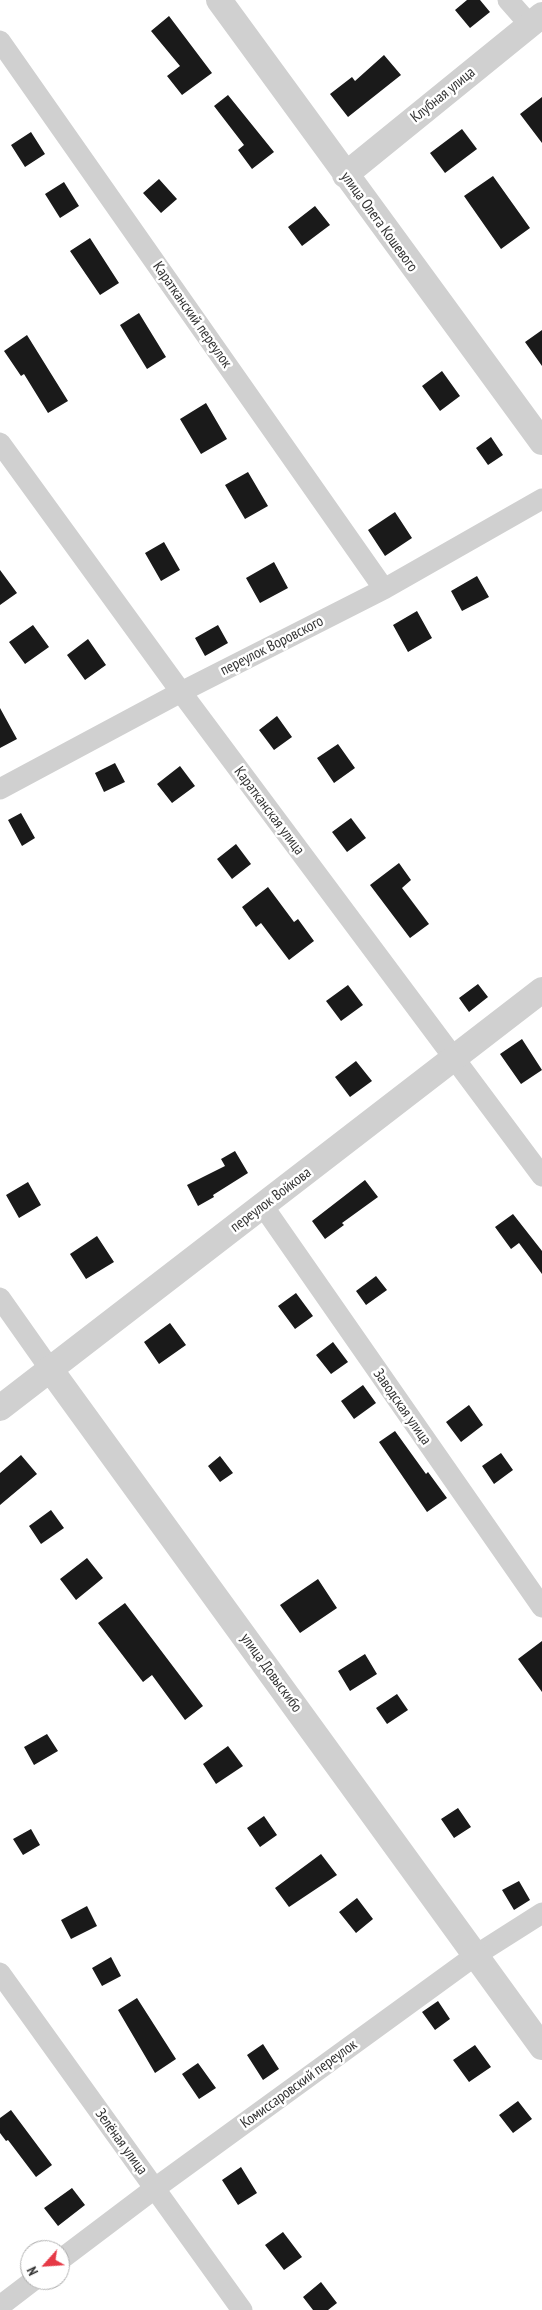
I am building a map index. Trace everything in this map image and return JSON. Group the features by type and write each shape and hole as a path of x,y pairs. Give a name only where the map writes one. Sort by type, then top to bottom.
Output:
{"street":[{"name":"улица Олега Кошевого","path":"219,0 345,175 542,442"},
{"path":"508,0 536,20"},
{"name":"Клубная улица","path":"345,175 536,20"},
{"name":"Каратканский переулок","path":"0,41 384,589"},
{"name":"Каратканская улица","path":"0,443 181,692 542,1176"},
{"name":"переулок Воровского","path":"0,789 181,692 384,589 542,499"},
{"name":"переулок Войкова","path":"0,1408 542,990"},
{"name":"Заводская улица","path":"263,1206 542,1607"},
{"name":"улица Довыскибо","path":"0,1298 542,2047"},
{"name":"Комиссаровский переулок","path":"70,2252 154,2189 476,1956 542,1913"},
{"name":"Зелёная улица","path":"0,1973 242,2310"},
{"path":"0,2306 21,2290"}],"building":[{"path":"467,0 480,0 490,12 470,28 455,10"},
{"path":"169,16 212,73 182,95 167,76 180,66 151,31"},
{"path":"384,55 401,75 348,117 330,94 352,77 355,81"},
{"path":"228,95 274,152 252,169 238,150 244,145 214,106"},
{"path":"542,97 542,143 520,114"},
{"path":"462,129 477,149 445,173 430,153"},
{"path":"31,132 45,154 25,167 11,145"},
{"path":"493,176 530,228 501,249 464,196"},
{"path":"159,179 177,199 161,213 143,193"},
{"path":"64,182 79,206 60,218 45,194"},
{"path":"315,206 330,225 302,246 288,227"},
{"path":"90,238 119,283 100,295 70,251"},
{"path":"139,313 166,357 147,369 120,325"},
{"path":"542,330 542,366 525,342"},
{"path":"27,335 68,401 48,413 24,374 21,376 4,351"},
{"path":"442,371 460,396 440,411 422,386"},
{"path":"206,403 227,439 201,454 180,419"},
{"path":"491,437 503,455 488,465 476,448"},
{"path":"248,472 268,506 245,519 225,485"},
{"path":"395,512 412,538 385,556 368,530"},
{"path":"164,542 180,570 161,581 145,553"},
{"path":"274,562 288,588 260,603 246,578"},
{"path":"0,570 17,593 0,605"},
{"path":"477,576 489,597 462,611 451,591"},
{"path":"417,611 432,638 408,652 393,625"},
{"path":"33,625 49,647 25,664 9,642"},
{"path":"218,625 228,643 205,656 195,638"},
{"path":"88,639 106,665 85,680 67,655"},
{"path":"0,708 17,739 0,748"},
{"path":"277,716 292,737 274,750 259,730"},
{"path":"338,744 355,768 334,783 317,758"},
{"path":"115,763 125,782 104,792 95,773"},
{"path":"180,766 195,786 172,803 157,784"},
{"path":"21,813 35,838 22,846 8,820"},
{"path":"351,818 366,838 347,852 332,832"},
{"path":"236,844 251,864 232,879 217,859"},
{"path":"399,863 411,880 402,888 429,924 410,938 370,885"},
{"path":"268,887 294,922 298,919 314,941 289,960 261,923 256,927 242,907"},
{"path":"478,984 488,997 469,1012 459,998"},
{"path":"348,985 363,1005 341,1021 326,1001"},
{"path":"522,1039 542,1070 521,1084 500,1054"},
{"path":"356,1061 372,1081 350,1097 335,1077"},
{"path":"235,1151 248,1173 198,1206 187,1185 225,1166 221,1159"},
{"path":"365,1180 378,1197 342,1223 344,1225 325,1239 312,1221"},
{"path":"28,1182 41,1205 19,1218 6,1195"},
{"path":"513,1214 542,1251 542,1274 519,1243 511,1249 495,1227"},
{"path":"97,1236 114,1262 86,1279 70,1254"},
{"path":"376,1276 387,1290 366,1305 356,1291"},
{"path":"296,1293 313,1316 295,1329 278,1306"},
{"path":"170,1323 186,1345 159,1364 144,1342"},
{"path":"333,1342 348,1362 331,1374 316,1355"},
{"path":"363,1385 376,1403 354,1419 341,1401"},
{"path":"469,1405 483,1425 461,1442 446,1422"},
{"path":"395,1431 426,1474 428,1472 447,1498 427,1512 379,1442"},
{"path":"501,1453 513,1470 494,1484 482,1466"},
{"path":"21,1455 37,1474 0,1505 0,1473"},
{"path":"220,1456 233,1473 220,1482 208,1466"},
{"path":"51,1510 64,1528 41,1544 29,1526"},
{"path":"87,1558 103,1578 76,1600 60,1579"},
{"path":"318,1579 337,1608 300,1633 280,1605"},
{"path":"125,1603 203,1706 185,1720 152,1675 143,1682 98,1623"},
{"path":"542,1641 542,1692 518,1659"},
{"path":"365,1654 377,1674 350,1691 338,1671"},
{"path":"397,1694 408,1710 387,1724 376,1708"},
{"path":"47,1734 58,1751 34,1765 24,1747"},
{"path":"228,1746 243,1766 216,1784 203,1764"},
{"path":"458,1808 471,1827 454,1838 441,1819"},
{"path":"264,1816 277,1835 260,1847 247,1828"},
{"path":"31,1829 40,1845 23,1855 13,1839"},
{"path":"321,1854 337,1875 289,1907 275,1888"},
{"path":"519,1881 530,1900 514,1910 502,1890"},
{"path":"357,1898 373,1919 356,1933 339,1912"},
{"path":"87,1906 97,1926 71,1939 61,1920"},
{"path":"111,1957 121,1976 102,1986 92,1968"},
{"path":"137,1998 176,2059 155,2073 118,2010"},
{"path":"438,2001 450,2019 435,2030 422,2012"},
{"path":"263,2044 279,2069 263,2080 247,2055"},
{"path":"475,2045 491,2067 469,2082 453,2060"},
{"path":"198,2063 216,2088 199,2099 182,2074"},
{"path":"518,2101 532,2119 513,2133 499,2115"},
{"path":"11,2110 52,2165 36,2177 8,2140 6,2141 0,2133 0,2118"},
{"path":"241,2167 257,2193 238,2205 222,2180"},
{"path":"72,2188 85,2205 58,2226 44,2208"},
{"path":"283,2232 302,2257 284,2270 265,2245"},
{"path":"321,2282 337,2303 328,2310 313,2310 303,2297"}]}
